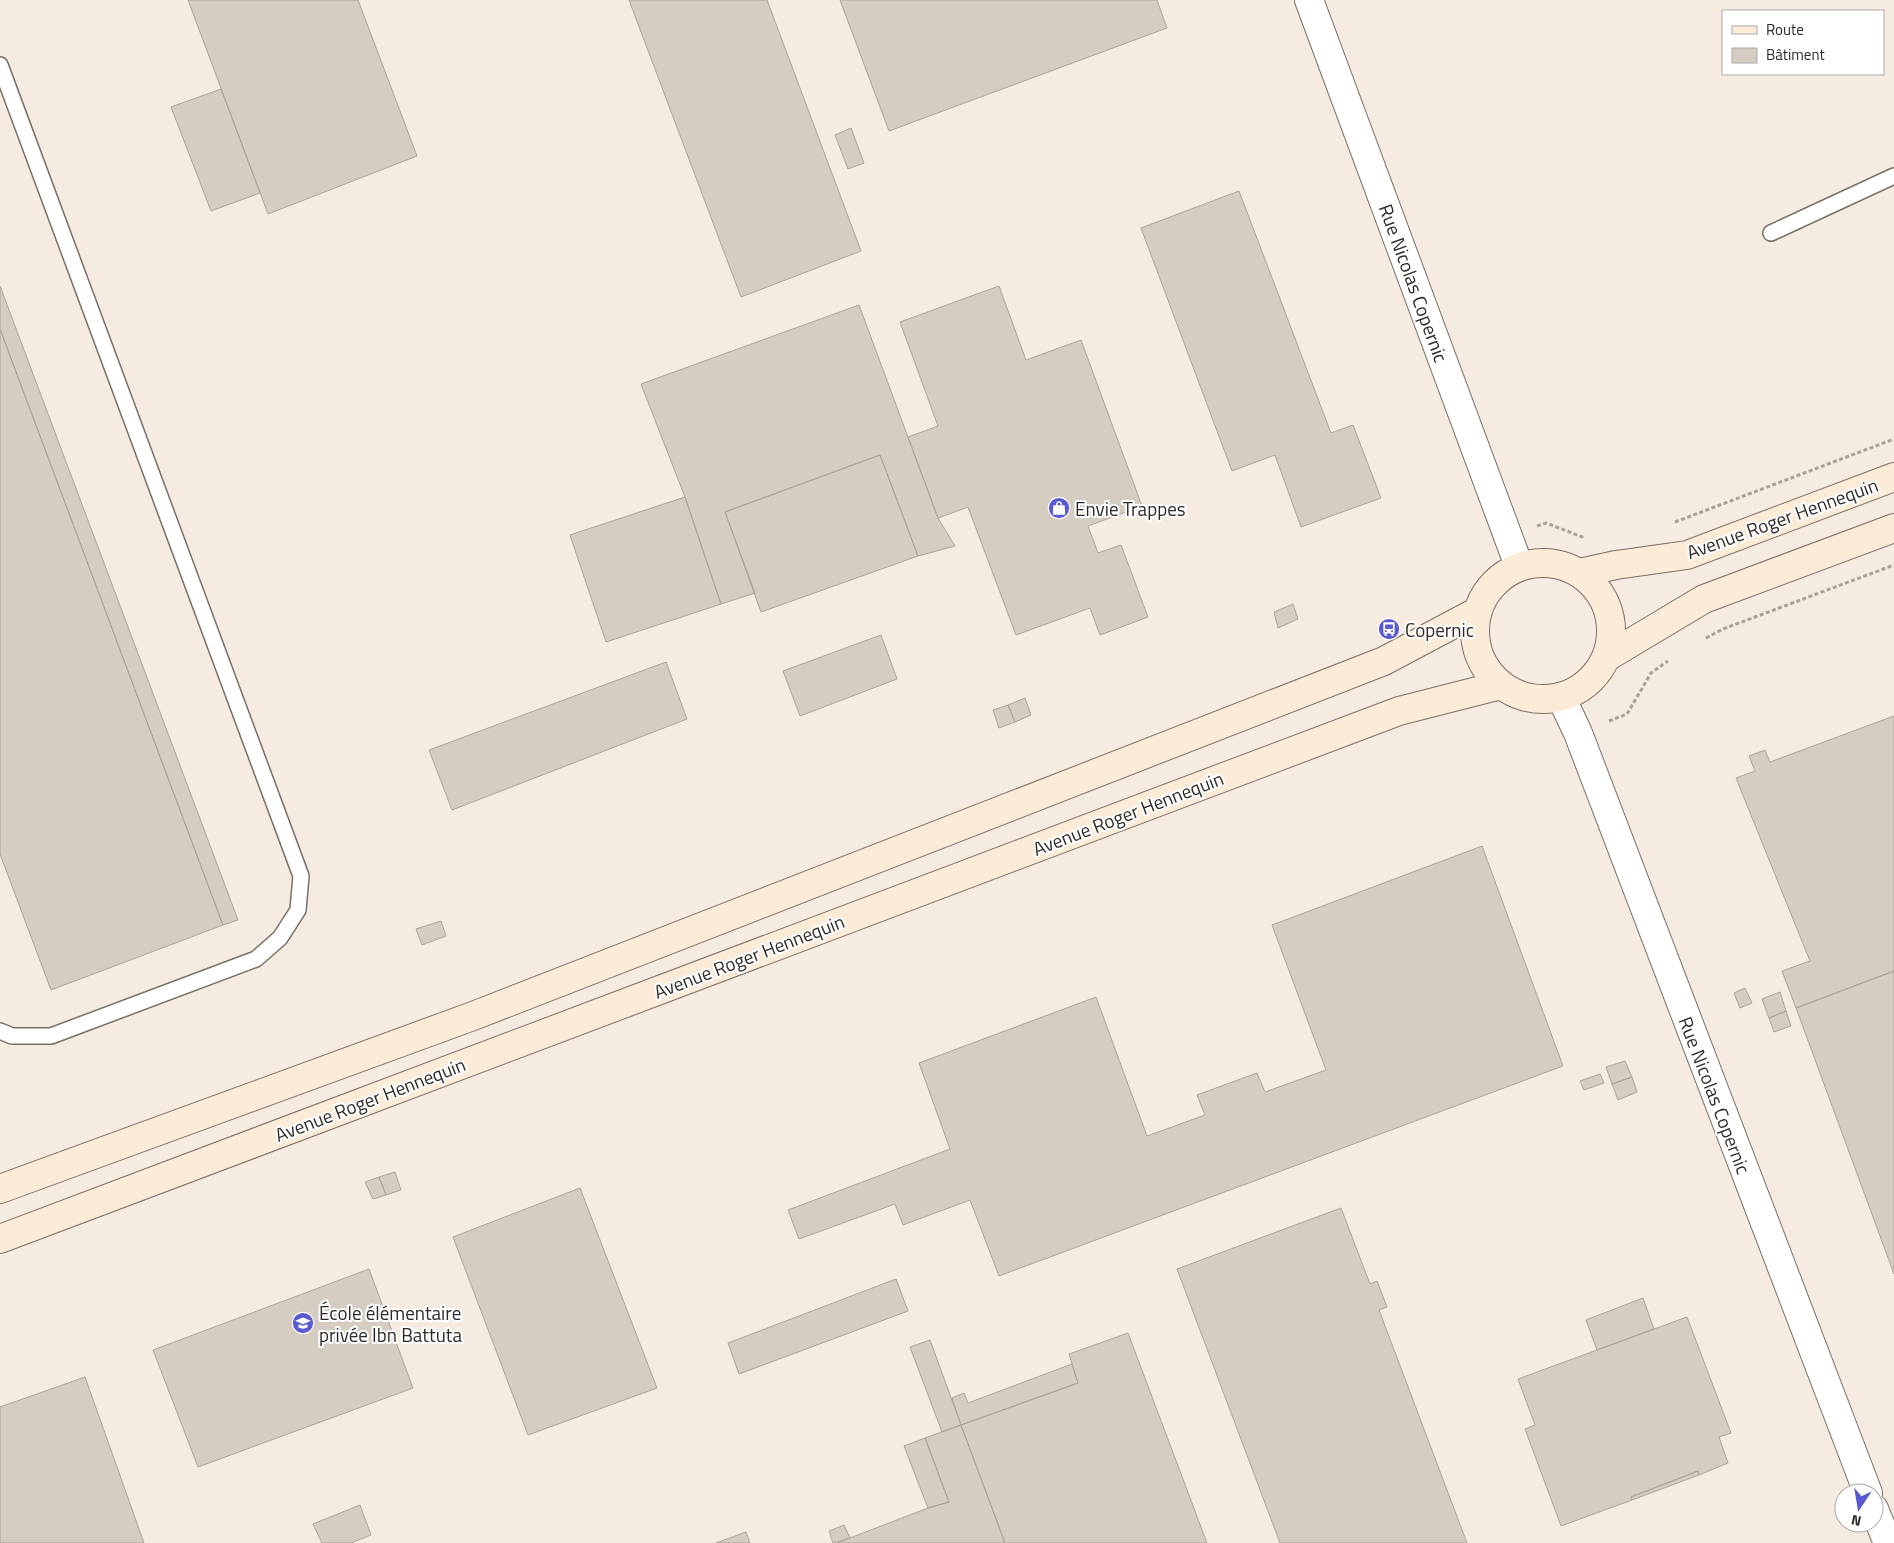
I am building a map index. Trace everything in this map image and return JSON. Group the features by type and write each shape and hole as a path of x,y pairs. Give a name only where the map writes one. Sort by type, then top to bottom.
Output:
{"street":[{"name":"Rue Nicolas Copernic","path":"1309,0 1519,566"},
{"name":"Avenue Roger Hennequin","path":"1580,573 1687,555 1894,477"},
{"path":"1607,657 1704,599 1894,528"},
{"path":"1540,562 1561,564 1580,573 1598,589 1609,610 1612,633 1607,657 1596,675 1580,689 1561,697 1540,699 1520,695 1501,685 1487,670 1478,651 1475,631 1478,611 1487,592 1501,577 1519,566 1540,562"},
{"path":"0,1189 473,1016 1374,664 1396,655 1478,611"},
{"name":"Avenue Roger Hennequin","path":"0,1239 1399,711 1501,685"},
{"name":"Rue Nicolas Copernic","path":"1561,697 1578,733 1864,1483"}],"lane":[{"path":"0,65 301,876 298,910 280,938 256,959 51,1036 12,1036 0,1031"},
{"path":"1771,233 1894,176"}],"path":[{"path":"1671,524 1894,439"},
{"path":"1509,537 1546,523 1588,539"},
{"path":"1698,642 1723,630 1894,565"},
{"path":"1578,733 1627,714 1651,673 1674,656"}],"building":[{"path":"188,0 358,0 417,156 268,214"},
{"path":"629,0 767,0 861,251 741,297"},
{"path":"840,0 1157,0 1167,28 889,131"},
{"path":"221,89 260,193 211,211 171,107"},
{"path":"851,128 864,163 848,169 835,135"},
{"path":"1239,191 1331,433 1353,425 1381,498 1301,527 1275,455 1232,471 1141,228"},
{"path":"0,286 238,920 223,925 0,329"},
{"path":"999,286 1026,360 1081,340 1142,506 1088,526 1098,553 1121,545 1148,617 1100,635 1090,608 1016,635 968,507 938,518 908,437 938,426 900,322"},
{"path":"859,305 938,518 955,546 918,556 880,455 725,512 755,593 721,604 685,497 641,384"},
{"path":"0,329 223,925 51,990 0,854"},
{"path":"880,455 918,556 761,612 725,512"},
{"path":"685,497 721,604 606,642 570,535"},
{"path":"1293,604 1298,619 1278,628 1274,612"},
{"path":"881,635 897,679 800,716 783,671"},
{"path":"666,662 687,719 452,810 429,750"},
{"path":"1025,698 1031,715 1015,722 1008,705"},
{"path":"1008,705 1015,722 999,728 993,710"},
{"path":"1894,716 1894,971 1796,1008 1782,971 1810,961 1736,778 1755,771 1749,756 1765,750 1770,762"},
{"path":"1482,846 1563,1066 999,1276 970,1200 903,1225 895,1204 799,1239 788,1210 950,1149 919,1063 1096,997 1147,1136 1205,1115 1197,1095 1257,1073 1265,1092 1326,1070 1272,925"},
{"path":"441,921 446,936 422,945 416,929"},
{"path":"1894,971 1894,1274 1796,1008"},
{"path":"1745,988 1752,1003 1740,1008 1734,993"},
{"path":"1780,992 1786,1011 1769,1018 1762,999"},
{"path":"1786,1011 1791,1026 1774,1032 1769,1018"},
{"path":"1625,1061 1632,1077 1612,1084 1606,1067"},
{"path":"1600,1074 1604,1083 1584,1090 1580,1081"},
{"path":"1632,1077 1637,1092 1618,1100 1612,1084"},
{"path":"395,1172 401,1190 386,1195 379,1177"},
{"path":"379,1177 386,1195 373,1199 365,1182"},
{"path":"580,1188 657,1388 528,1435 453,1237"},
{"path":"1341,1208 1370,1284 1377,1281 1387,1307 1379,1310 1467,1543 1280,1543 1177,1269"},
{"path":"369,1269 413,1388 198,1467 153,1350"},
{"path":"896,1279 908,1311 739,1374 728,1343"},
{"path":"1643,1298 1654,1329 1597,1350 1586,1320"},
{"path":"1687,1317 1731,1433 1719,1437 1728,1463 1699,1475 1698,1471 1631,1497 1632,1500 1561,1526 1525,1429 1535,1425 1518,1379"},
{"path":"1128,1333 1207,1543 1005,1543 961,1425 1078,1383 1069,1354"},
{"path":"930,1340 961,1425 942,1432 910,1347"},
{"path":"1072,1364 1078,1383 961,1425 952,1398 964,1393 968,1403"},
{"path":"85,1377 144,1543 0,1543 0,1407"},
{"path":"961,1425 1005,1543 837,1543 928,1508 949,1502 925,1438"},
{"path":"925,1438 949,1502 928,1508 904,1446"},
{"path":"1698,1471 1699,1475 1632,1500 1631,1497"},
{"path":"360,1505 371,1535 351,1543 322,1543 313,1524"},
{"path":"844,1525 850,1538 833,1543 829,1531"},
{"path":"746,1532 750,1543 716,1543"}],"place":[{"name":"Envie Trappes","path":"1059,508"},
{"name":"Copernic","path":"1389,629"},
{"name":"École élémentaire privée Ibn Battuta","path":"303,1323"}]}
